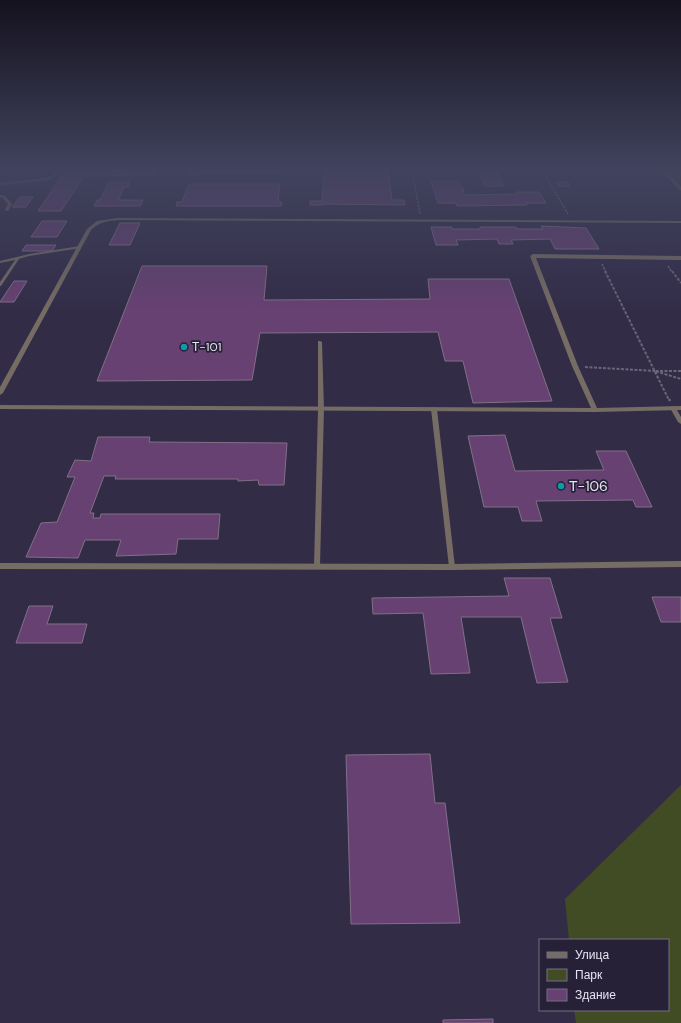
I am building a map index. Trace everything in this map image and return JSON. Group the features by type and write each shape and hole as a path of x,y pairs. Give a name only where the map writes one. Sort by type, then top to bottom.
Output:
{"street":[{"path":"0,393 93,225 105,220 681,222"},
{"path":"595,410 575,366 533,256 681,258"},
{"path":"0,407 595,410 681,408"},
{"path":"0,566 452,567 681,564"}],"lane":[{"path":"0,262 29,255 80,247"},
{"path":"0,285 18,258"},
{"path":"317,566 320,342"},
{"path":"673,408 681,422"},
{"path":"434,409 452,567"}],"path":[{"path":"421,218 422,222"},
{"path":"570,218 573,222"},
{"path":"598,256 673,408"},
{"path":"662,257 681,283"},
{"path":"575,366 655,371 681,371"},
{"path":"655,371 681,379"}],"shaded area":[{"path":"0,218 681,218 681,1023 0,1023"}],"green space":[{"path":"681,785 681,1023 576,1023 574,1011 669,1011 669,939 569,939 565,899"}],"building":[{"path":"42,221 67,221 57,237 31,237"},
{"path":"120,223 140,223 130,245 109,245"},
{"path":"541,226 586,228 599,249 555,249 550,239 511,240 513,244 499,244 497,239 456,240 458,245 436,245 431,227 452,227 452,229 516,227 517,229 543,229"},
{"path":"26,245 56,245 52,251 22,251"},
{"name":"Т-101","path":"142,266 267,266 264,300 430,299 428,279 509,279 552,401 473,403 463,361 445,361 438,332 260,333 252,380 97,381"},
{"path":"14,281 27,281 14,302 0,302"},
{"name":"Т-106","path":"505,435 515,471 604,470 596,451 626,451 652,507 636,507 633,500 536,501 542,521 522,521 518,507 484,507 468,436"},
{"path":"98,437 150,437 149,442 287,443 284,485 259,485 258,480 238,481 238,479 115,479 116,476 104,476 90,513 94,513 93,518 100,518 101,514 220,514 218,539 178,539 176,554 116,556 121,540 85,540 78,558 26,557 41,523 57,522 75,477 67,477 75,460 91,461"},
{"path":"504,578 550,578 562,618 550,618 568,682 537,683 521,617 461,617 470,673 431,674 423,613 373,614 372,598 509,596"},
{"path":"652,597 681,597 681,622 661,622"},
{"path":"29,606 53,606 47,624 87,624 82,643 16,643"},
{"path":"430,754 435,803 445,803 460,923 351,924 346,755"},
{"path":"493,1019 493,1023 443,1023 443,1020"}],"place":[{"name":"Т-101","path":"184,347"},
{"name":"Т-106","path":"561,486"}]}
